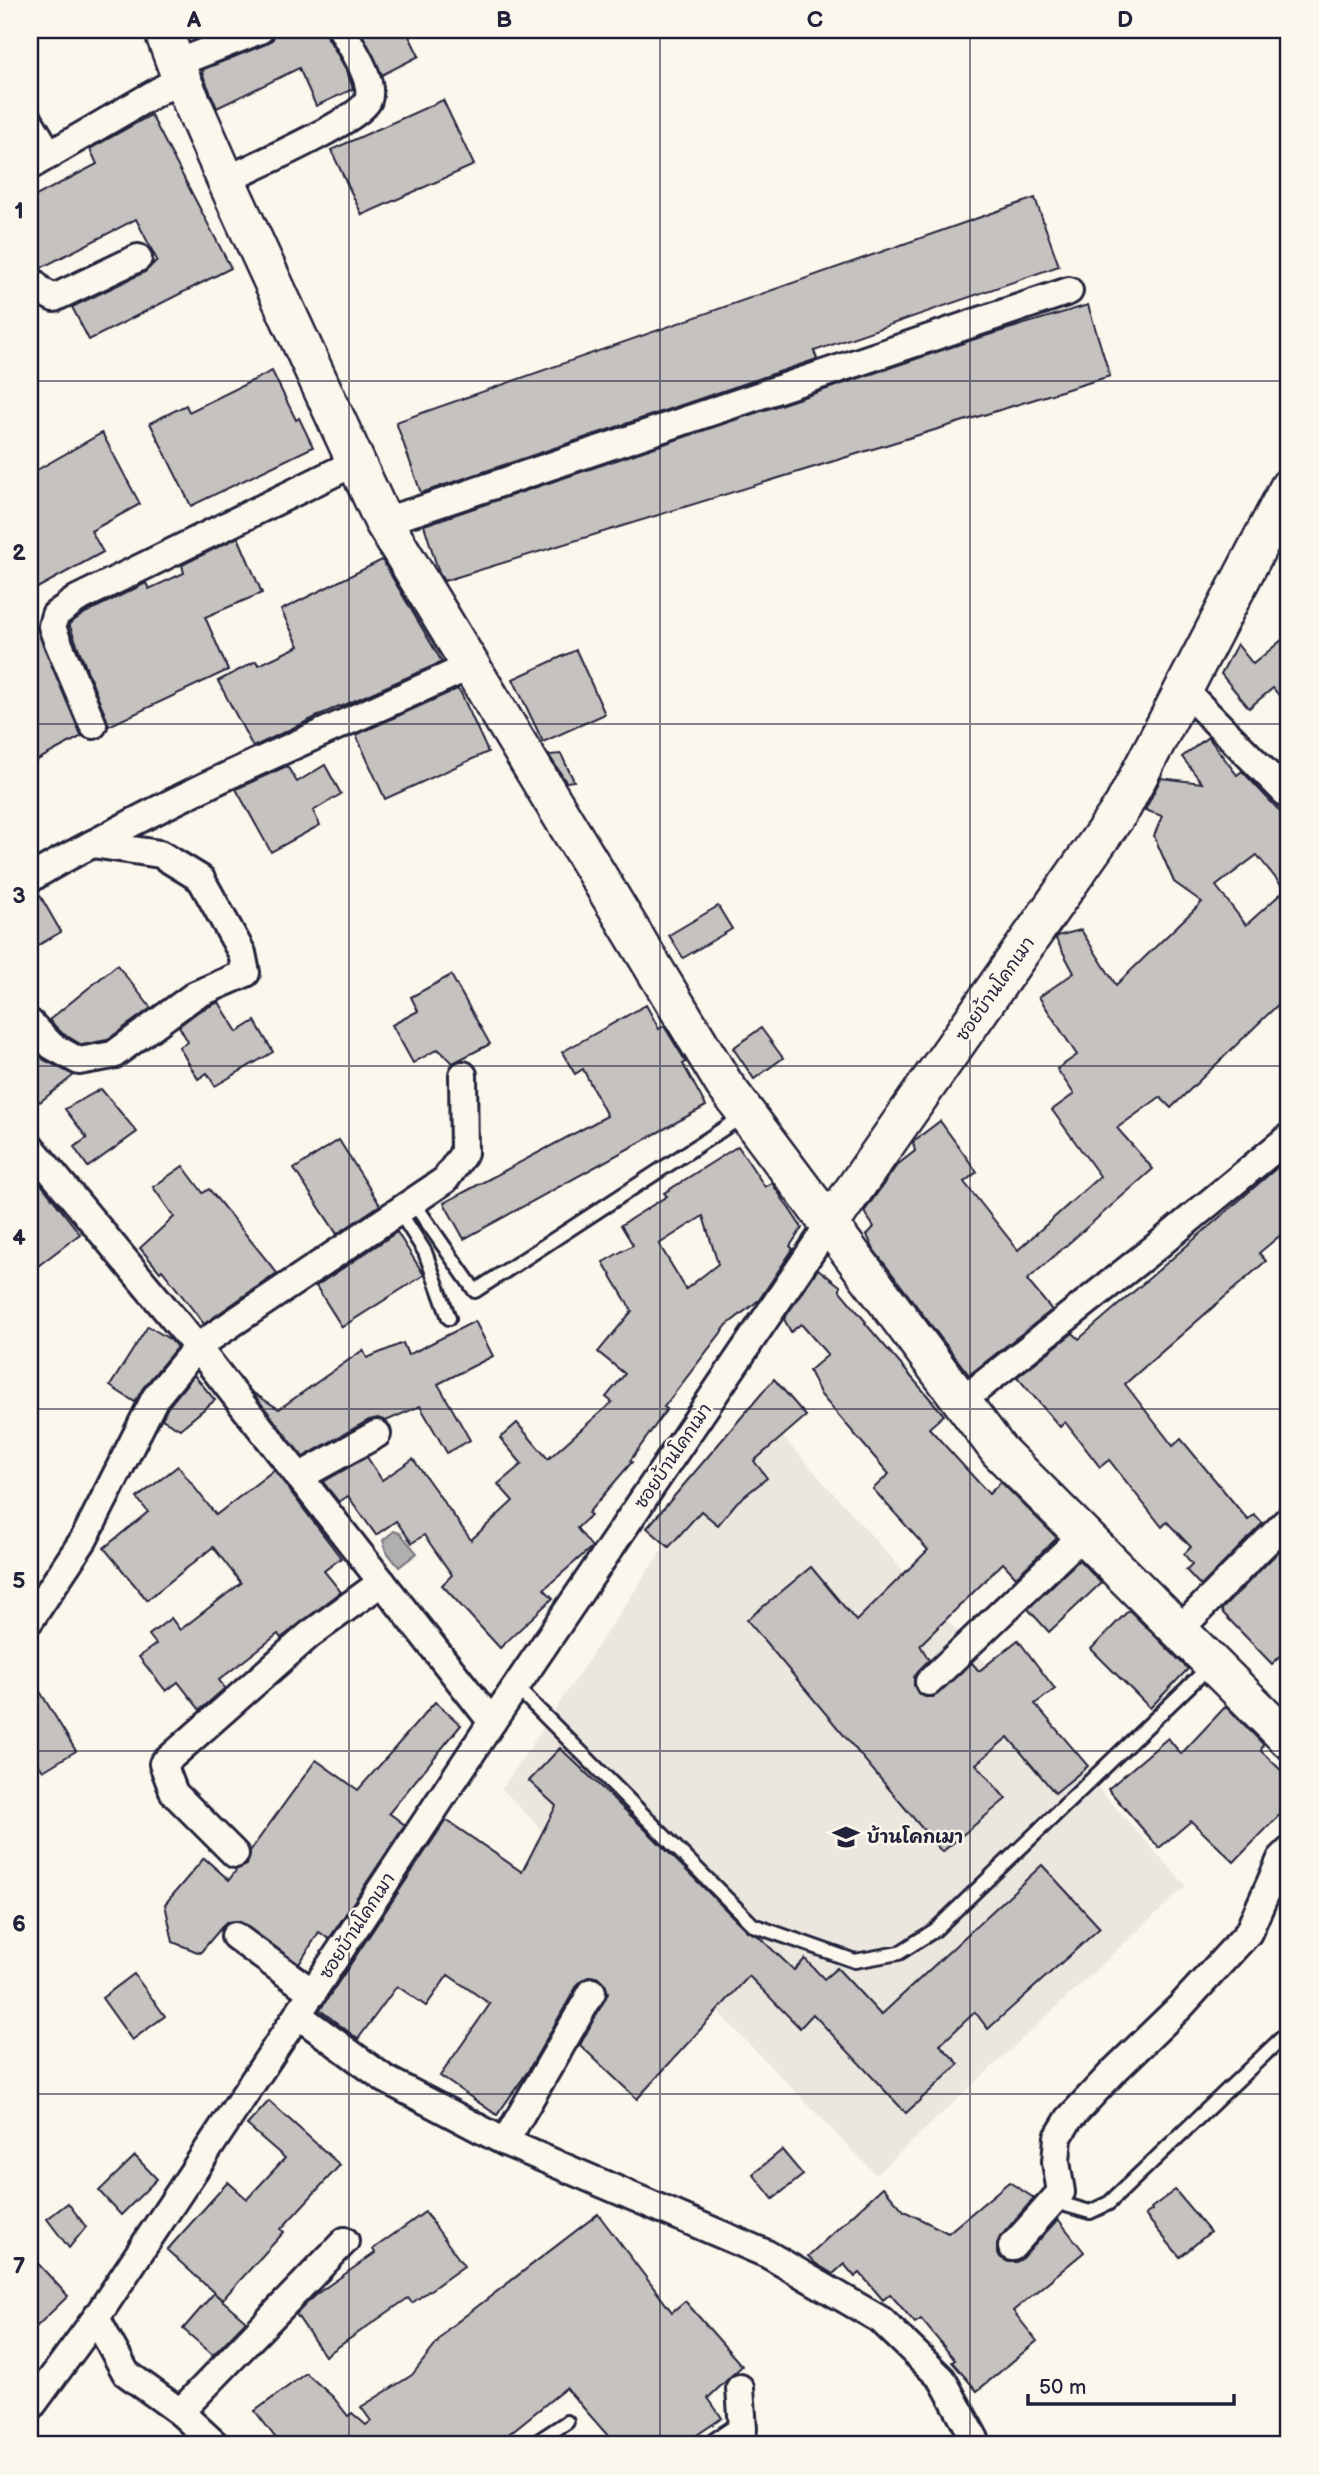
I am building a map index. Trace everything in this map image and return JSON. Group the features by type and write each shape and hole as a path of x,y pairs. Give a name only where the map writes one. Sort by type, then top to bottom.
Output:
{"street":[{"path":"163,30 226,180 383,521 724,1084 999,1451 1289,1740"},
{"path":"30,122 40,160 178,71 260,30"},
{"path":"226,180 340,122 368,101 370,86 342,30"},
{"path":"30,279 41,292 54,298 138,258"},
{"path":"383,521 1069,291"},
{"path":"93,725 55,635 52,626 55,615 77,599 356,462"},
{"name":"ซอยบ้านโคกเมา","path":"30,2408 96,2318 492,1722 829,1226 1123,806 1289,487"},
{"path":"30,879 92,844 226,776 470,666"},
{"path":"1185,690 1289,796"},
{"path":"30,1023 52,1046 79,1061 113,1055 195,995 246,973 242,953 201,879 160,855 92,844"},
{"path":"30,1620 83,1539 155,1398 197,1348 445,1180 464,1153 463,1075"},
{"path":"961,1401 1156,1247 1289,1137"},
{"path":"30,1146 197,1348 492,1722"},
{"path":"299,1477 377,1434"},
{"path":"1178,1631 1289,1519"},
{"path":"929,1682 1083,1535"},
{"path":"235,1854 174,1793 163,1764 309,1635 382,1582"},
{"path":"1012,2247 1060,2192 1056,2162 1058,2137 1069,2119 1181,2006 1248,1933 1258,1916 1281,1859 1289,1851"},
{"path":"235,1936 313,1993"},
{"path":"505,2142 592,1992"},
{"path":"298,2015 385,2079 505,2142 767,2254 881,2320 943,2379 975,2439 975,2445"},
{"path":"180,2412 345,2241"},
{"path":"96,2318 126,2372 180,2412 216,2445"},
{"path":"719,2445 743,2429 740,2388"}],"lane":[{"path":"406,1206 475,1291 746,1114"},
{"path":"406,1206 449,1318"},
{"path":"516,1687 753,1925 856,1961 900,1953 935,1930 1213,1664"},
{"path":"1052,2201 1090,2212 1109,2203 1289,2031"},
{"path":"532,2445 567,2422"}],"shaded area":[{"name":"บ้านโคกเมา","path":"757,1408 1186,1886 876,2175 502,1789"},
{"path":"394,1531 400,1533 417,1553 399,1567 386,1551 383,1540"}],"building":[{"path":"275,30 326,30 353,89 316,106 299,68 217,108 202,73 204,69 266,44 273,39"},
{"path":"360,30 406,30 419,56 382,75"},
{"path":"443,100 474,165 362,215 331,150"},
{"path":"151,115 231,268 89,340 72,307 145,272 157,260 136,219 41,268 30,248 30,199 97,164 90,149"},
{"path":"1035,198 1059,266 814,351 817,359 421,493 396,422"},
{"path":"1088,305 1110,376 444,581 439,573 424,525 975,339"},
{"path":"272,371 296,420 299,418 313,447 191,506 150,423 186,405 189,412"},
{"path":"102,433 140,504 91,531 103,552 30,592 30,474"},
{"path":"238,537 262,593 205,617 228,670 109,726 69,624 85,613 146,583 149,589 184,573 182,565"},
{"path":"382,560 442,662 339,706 253,747 218,681 256,661 259,665 299,646 281,610"},
{"path":"37,628 82,736 30,764 30,632"},
{"path":"1289,634 1289,708 1273,688 1249,708 1221,674 1237,644 1253,664"},
{"path":"576,650 605,714 543,742 513,679"},
{"path":"457,689 488,752 385,799 356,735"},
{"path":"1208,737 1237,775 1242,771 1289,821 1289,994 1171,1108 1160,1097 1117,1128 1153,1169 1027,1280 1052,1310 969,1375 874,1250 867,1235 874,1227 864,1212 897,1165 915,1151 913,1142 940,1121 977,1172 964,1182 1018,1250 1100,1176 1052,1110 1074,1094 1057,1069 1077,1055 1039,997 1074,973 1056,939 1057,936 1081,930 1116,985 1202,902 1174,882 1154,836 1162,816 1145,810 1161,778 1202,783 1182,757","holes":["1257,855 1285,890 1246,925 1216,886"]},
{"path":"561,754 574,781 566,782 549,755"},
{"path":"325,765 341,794 313,811 320,825 271,852 236,789 287,766 297,782"},
{"path":"38,892 61,932 30,950 30,895"},
{"path":"718,906 732,929 683,958 669,935"},
{"path":"117,965 151,1008 107,1040 82,1045 62,1033 49,1020"},
{"path":"451,975 490,1044 453,1063 438,1049 413,1063 392,1025 418,1011 411,997"},
{"path":"219,1002 237,1032 255,1021 273,1052 215,1086 207,1073 198,1079 179,1047 188,1042 179,1026 199,1011"},
{"path":"646,1005 659,1029 664,1026 686,1062 683,1064 706,1106 464,1239 444,1203 607,1116 583,1069 575,1074 562,1052"},
{"path":"761,1028 783,1058 754,1079 733,1048"},
{"path":"30,1046 44,1060 74,1075 40,1102 30,1092"},
{"path":"101,1089 137,1132 88,1167 74,1147 87,1138 65,1109"},
{"path":"339,1140 380,1205 337,1234 294,1169"},
{"path":"738,1146 765,1187 772,1183 802,1228 790,1246 793,1249 759,1300 727,1325 664,1407 667,1409 630,1461 632,1462 588,1513 591,1515 577,1528 592,1547 544,1589 553,1598 500,1648 442,1585 452,1575 424,1535 412,1543 396,1521 376,1535 348,1496 339,1502 323,1482 367,1457 382,1480 413,1459 471,1540 513,1501 498,1484 522,1464 500,1438 517,1423 548,1459 612,1402 606,1397 625,1374 598,1352 632,1311 603,1262 633,1245 621,1225 667,1196 664,1193","holes":["703,1216 718,1264 686,1289 659,1244"]},
{"path":"1280,1165 1289,1176 1289,1228 1259,1253 1266,1261 1125,1384 1173,1446 1181,1439 1248,1520 1254,1515 1263,1523 1201,1586 1186,1570 1192,1564 1184,1554 1191,1547 1167,1522 1162,1527 1109,1460 1100,1467 1065,1422 1060,1427 1017,1377 1073,1333 1079,1339"},
{"path":"183,1166 203,1193 209,1189 277,1273 204,1324 162,1270 160,1272 140,1248 174,1217 153,1187"},
{"path":"30,1170 80,1234 30,1272"},
{"path":"397,1232 424,1275 342,1327 316,1286"},
{"path":"818,1269 840,1286 840,1291 865,1323 944,1415 929,1428 989,1494 1001,1482 1057,1538 1016,1577 1003,1563 920,1645 929,1660 914,1677 914,1685 918,1693 933,1697 972,1663 979,1671 1018,1640 1055,1689 1035,1704 1088,1766 1055,1793 1008,1737 976,1764 1006,1799 942,1852 747,1620 811,1567 856,1621 928,1550 873,1489 889,1474 821,1395 809,1371 828,1355 801,1324 791,1332 784,1319"},
{"path":"475,1321 493,1356 438,1384 470,1440 447,1453 420,1406 386,1421 378,1418 369,1420 303,1457 252,1392 279,1409 363,1350 367,1358 403,1343 408,1355"},
{"path":"148,1326 171,1340 177,1347 143,1388 135,1402 110,1386"},
{"path":"194,1375 215,1400 180,1429 162,1419 168,1407"},
{"path":"774,1379 806,1416 754,1461 767,1478 737,1502 718,1525 701,1511 669,1547 647,1528"},
{"path":"178,1466 216,1515 274,1470 341,1558 324,1571 341,1592 281,1638 278,1634 219,1680 225,1688 200,1710 178,1682 166,1691 139,1657 156,1644 149,1635 171,1618 180,1630 241,1583 213,1547 147,1600 104,1548 148,1512 137,1498"},
{"path":"1284,1546 1289,1552 1289,1648 1272,1664 1222,1609"},
{"path":"1079,1560 1101,1583 1049,1632 1028,1609"},
{"path":"1129,1610 1188,1669 1150,1708 1091,1649"},
{"path":"30,1675 76,1751 43,1771 30,1751"},
{"path":"435,1702 461,1725 389,1813 405,1825 329,1939 319,1932 299,1964 237,1921 226,1922 200,1953 173,1942 165,1904 204,1858 229,1880 237,1869 247,1865 250,1851 316,1760 358,1790"},
{"path":"1226,1706 1263,1744 1261,1751 1289,1778 1289,1805 1234,1862 1191,1821 1159,1848 1108,1789 1168,1738 1181,1754"},
{"path":"560,1748 747,1931 758,1936 794,1970 805,1959 824,1979 837,1968 881,2015 1042,1865 1100,1928 988,2029 975,2012 940,2045 959,2064 906,2113 813,2014 800,2028 749,1976 637,2099 580,2045 608,1993 599,1978 591,1976 578,1984 528,2071 497,2115 440,2076 490,2004 448,1975 426,2006 397,1986 358,2039 320,2010 446,1820 522,1872 556,1806 529,1781"},
{"path":"134,1974 165,2016 132,2040 102,1998"},
{"path":"269,2101 340,2165 281,2229 284,2232 222,2300 167,2250 228,2182 247,2199 285,2158 247,2125"},
{"path":"782,2150 803,2175 773,2199 753,2174"},
{"path":"135,2156 157,2179 121,2215 99,2191"},
{"path":"1009,2182 1034,2198 1000,2237 997,2253 1001,2258 1016,2262 1023,2258 1058,2219 1084,2252 1013,2311 1037,2341 977,2391 921,2319 915,2323 890,2294 883,2300 860,2273 855,2277 844,2264 833,2274 808,2256 883,2187 904,2211 948,2233"},
{"path":"1175,2190 1210,2232 1180,2257 1145,2215"},
{"path":"68,2203 86,2227 69,2248 47,2219"},
{"path":"425,2212 464,2266 412,2303 408,2298 325,2356 296,2314 315,2295 375,2253 373,2249"},
{"path":"598,2214 672,2312 685,2301 742,2366 708,2398 722,2418 682,2445 616,2445 566,2388 495,2445 281,2445 255,2411 306,2373 333,2397 348,2416 352,2413 366,2425 371,2421 361,2407 412,2375 448,2329"},
{"path":"30,2255 68,2296 30,2333"},
{"path":"214,2293 246,2321 213,2355 183,2329"}],"place":[{"name":"บ้านโคกเมา","path":"846,1837"}]}
